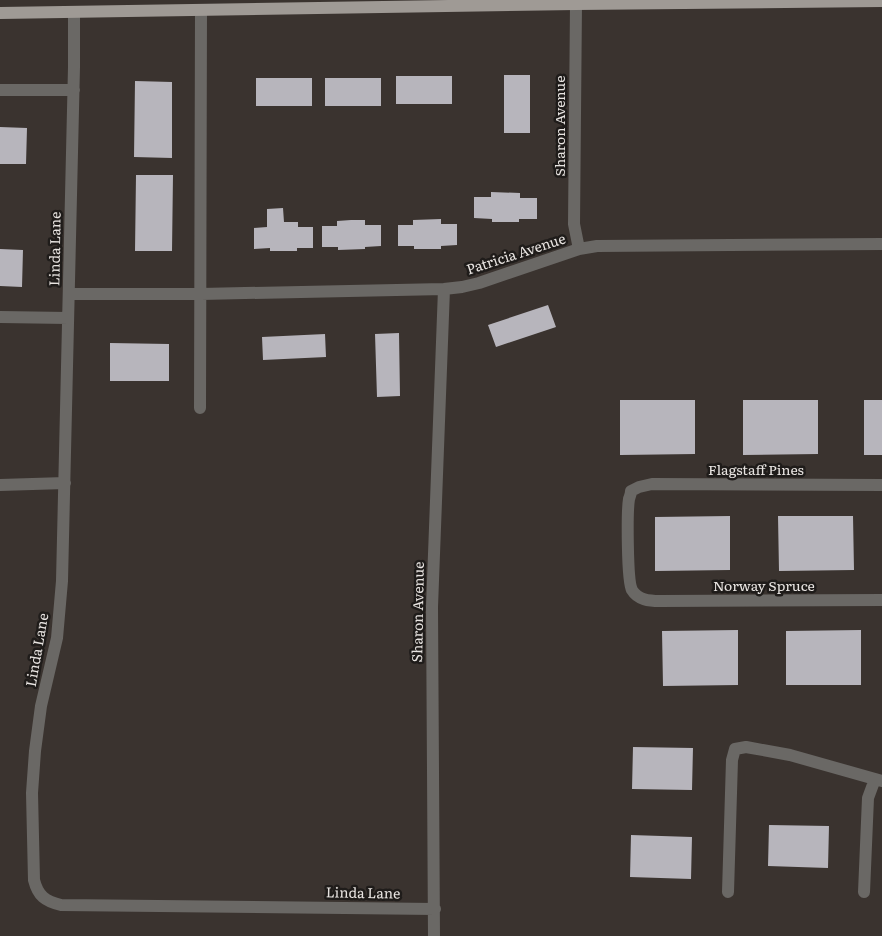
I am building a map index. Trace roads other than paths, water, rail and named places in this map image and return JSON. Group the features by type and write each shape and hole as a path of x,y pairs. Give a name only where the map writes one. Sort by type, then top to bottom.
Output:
{"main road":[{"path":"0,13 882,1"}],"street":[{"name":"Sharon Avenue","path":"576,4 574,224 579,249"},
{"path":"200,408 201,10"},
{"name":"Linda Lane","path":"74,12 74,90 62,581 57,638 34,751 32,793 34,880 36,890 50,902 61,905 435,909"},
{"path":"0,90 74,90"},
{"name":"Patricia Avenue","path":"69,294 200,294 444,289 479,283 579,249 614,246 882,244"},
{"name":"Sharon Avenue","path":"434,936 432,607 444,289"},
{"path":"0,317 68,318"},
{"path":"0,485 64,484"},
{"name":"Flagstaff Pines","path":"646,600 638,596 631,589 628,575 628,508 631,491 639,487 652,484 882,485"},
{"name":"Norway Spruce","path":"646,600 882,600"},
{"path":"728,892 732,760 735,749 746,747 790,755 879,780 868,798 864,892"}]}
